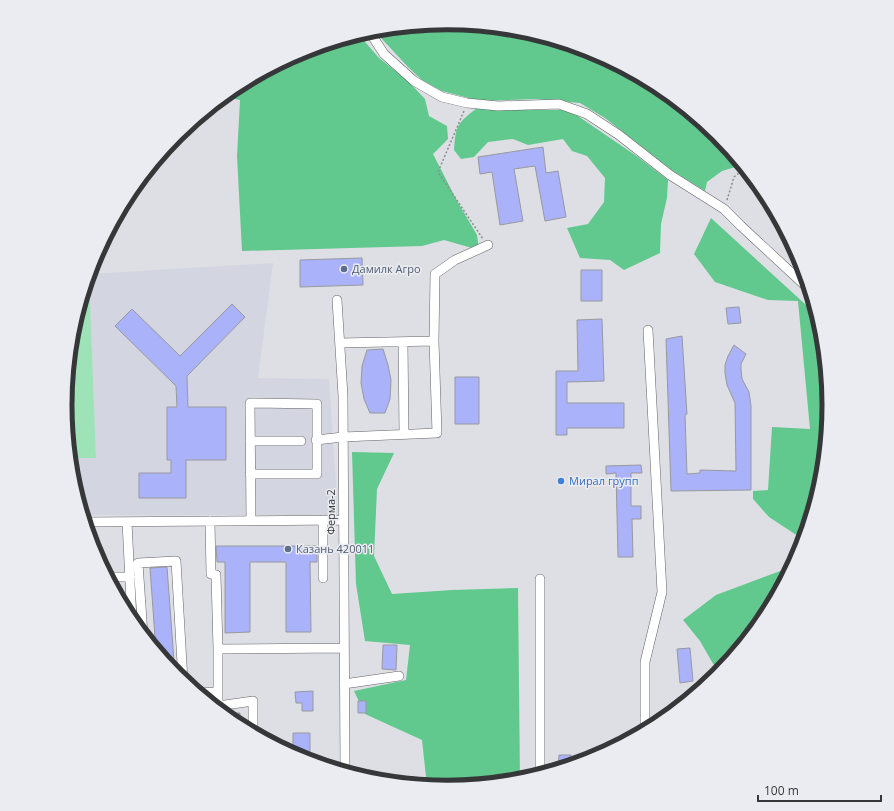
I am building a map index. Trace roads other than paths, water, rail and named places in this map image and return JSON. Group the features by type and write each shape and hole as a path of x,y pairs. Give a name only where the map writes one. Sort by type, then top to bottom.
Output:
{"street":[{"path":"373,37 384,54 414,81 442,97 468,103 498,106 559,104 588,114 670,175 724,209 802,283"},
{"path":"316,440 343,437 437,433 434,341 435,274 455,260 488,245"},
{"name":"Ферма-2","path":"337,300 343,396 345,767"},
{"path":"645,725 644,662 662,592 648,330"},
{"path":"340,343 434,341"},
{"path":"403,342 404,434"},
{"path":"250,474 317,474 316,404 250,403 250,474 251,521"},
{"path":"250,441 301,441"},
{"path":"323,520 323,578"},
{"path":"90,522 343,520"},
{"path":"210,521 211,574 216,575 218,649 217,702"},
{"path":"127,522 131,608"},
{"path":"142,624 138,563 176,561 182,672"},
{"path":"113,577 130,577"},
{"path":"540,579 540,769"},
{"path":"218,649 344,648"},
{"path":"344,684 399,676"},
{"path":"205,693 218,692"},
{"path":"222,706 253,701 253,727"}],"place":[{"name":"Дамилк Агро","path":"344,269"},
{"name":"Мирал групп","path":"561,481"},
{"name":"Казань 420011","path":"288,549"}]}
